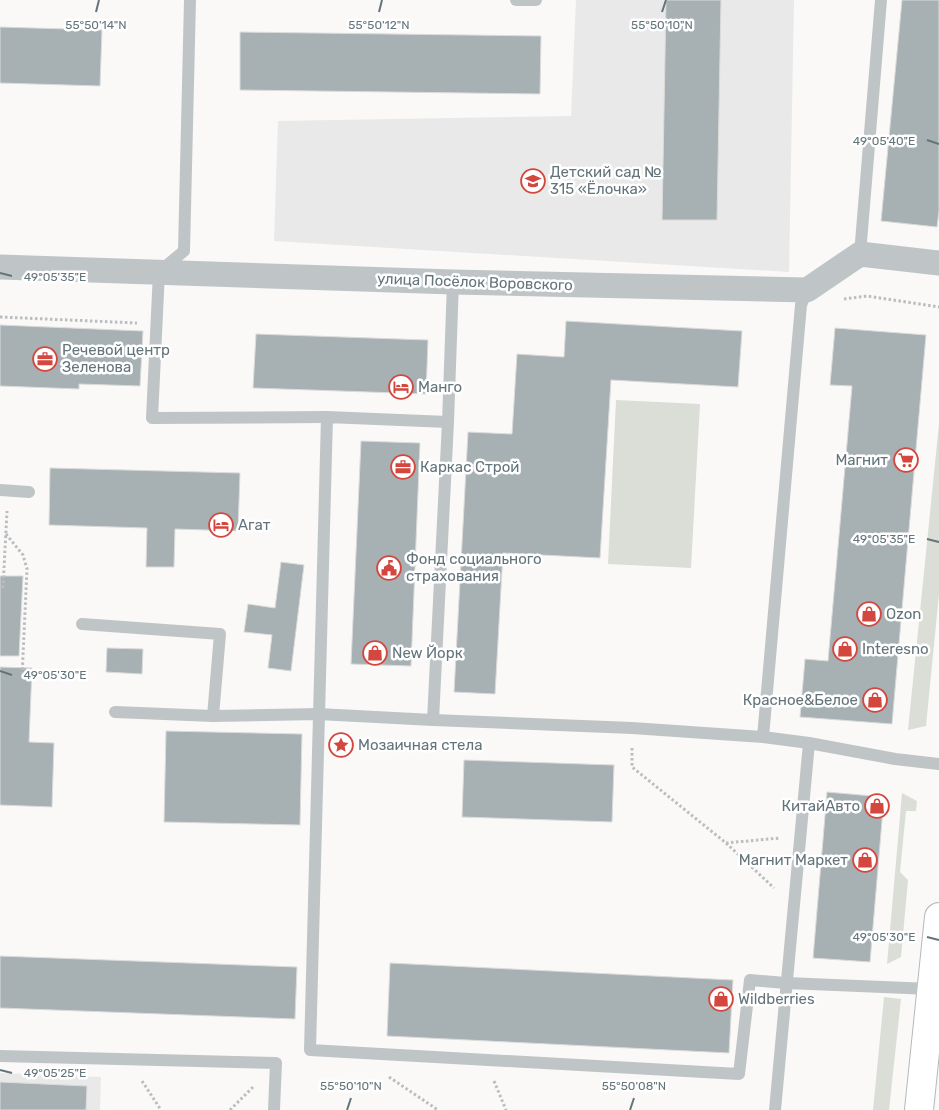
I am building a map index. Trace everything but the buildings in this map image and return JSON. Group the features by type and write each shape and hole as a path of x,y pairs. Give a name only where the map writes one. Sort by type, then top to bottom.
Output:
{"main road":[{"path":"919,1110 939,916"}],"street":[{"path":"804,298 860,254 939,262"},
{"name":"улица Посёлок Воровского","path":"0,267 453,282 804,298"}],"lane":[{"path":"190,0 184,250 159,272 152,418 327,417 448,422"},
{"path":"516,0 536,0"},
{"path":"860,254 881,0"},
{"path":"433,720 453,282"},
{"path":"763,737 804,298"},
{"path":"327,417 310,1050 739,1074 750,980 931,990"},
{"path":"4,491 29,492"},
{"path":"82,624 220,634 213,716"},
{"path":"115,712 213,716 318,714 632,728 763,737 809,743 895,759 939,764"},
{"path":"775,1110 809,743"},
{"path":"0,1056 276,1063 274,1110"}],"path":[{"path":"804,298 867,296 939,307"},
{"path":"0,317 156,324"},
{"path":"3,588 6,534 4,491"},
{"path":"6,534 23,555 27,570 22,677"},
{"path":"632,728 632,767 726,843 794,906"},
{"path":"726,843 800,836"},
{"path":"354,1053 438,1110"},
{"path":"127,1059 161,1110"},
{"path":"485,1060 506,1110"}],"shaded area":[{"name":"Детский сад № 315 «Ёлочка»","path":"576,0 794,0 789,272 274,241 278,121 571,116"},
{"path":"616,400 700,404 691,568 608,564"},
{"path":"939,424 939,594 926,726 908,730"},
{"path":"902,793 917,801 916,811 906,811 900,872 908,880 901,957 887,964"},
{"path":"884,997 901,999 889,1110 873,1110"},
{"path":"0,1073 101,1077 100,1110 0,1110"}],"place":[{"name":"Детский сад № 315 «Ёлочка»","path":"533,181"},
{"name":"Речевой центр Зеленова","path":"45,359"},
{"name":"Манго","path":"401,387"},
{"name":"Магнит","path":"906,460"},
{"name":"Каркас Строй","path":"403,467"},
{"name":"Агат","path":"221,525"},
{"name":"Фонд социального страхования","path":"389,568"},
{"name":"Ozon","path":"869,614"},
{"name":"Interesno","path":"845,649"},
{"name":"New Йорк","path":"375,653"},
{"name":"Красное&Белое","path":"875,700"},
{"name":"Мозаичная стела","path":"341,745"},
{"name":"КитайАвто","path":"877,806"},
{"name":"Магнит Маркет","path":"865,860"},
{"name":"Wildberries","path":"721,999"}]}
